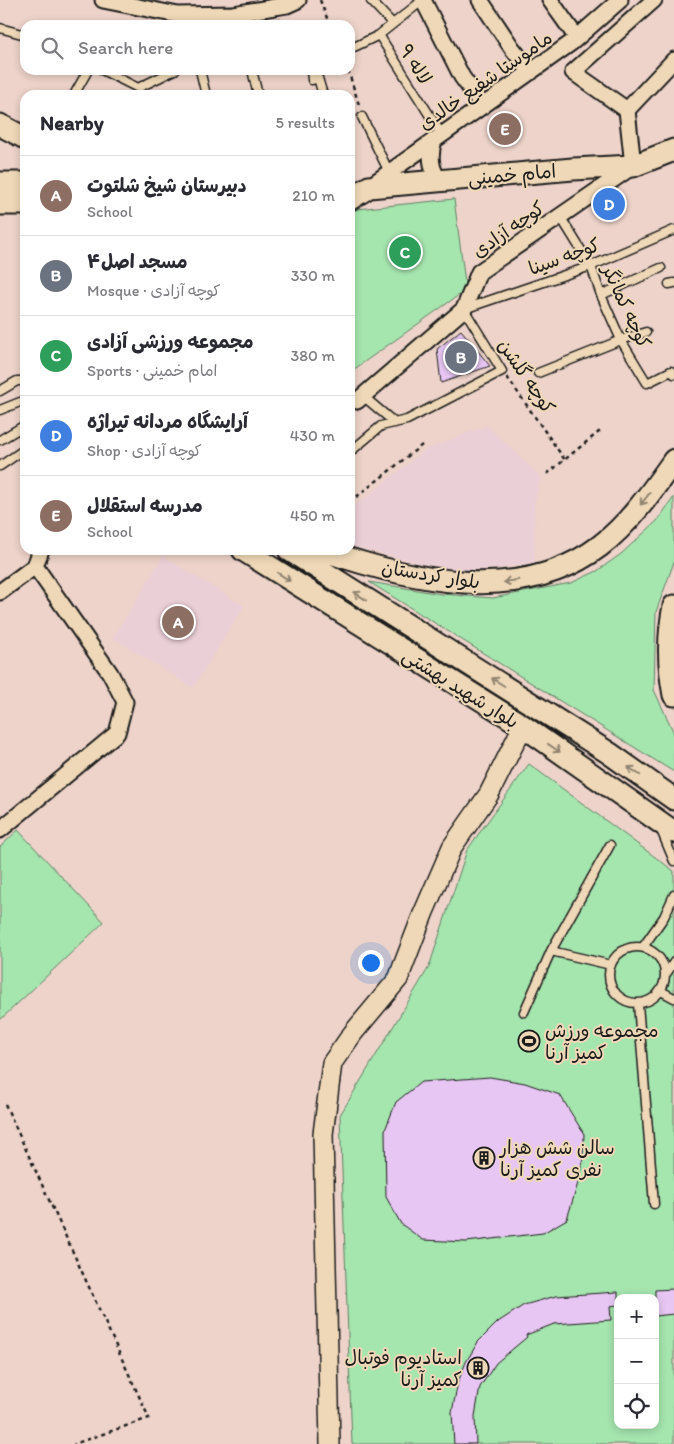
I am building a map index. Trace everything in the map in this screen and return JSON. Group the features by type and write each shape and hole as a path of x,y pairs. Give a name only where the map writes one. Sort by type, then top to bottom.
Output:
{"main road":[{"path":"0,125 20,135"},
{"name":"امام خمینی","path":"359,187 573,169 633,166 674,150"},
{"path":"0,183 20,183"},
{"path":"0,204 20,204"},
{"name":"بلوار کردستان","path":"336,555 420,576 465,583 496,583 547,574 582,559 626,523 674,460"},
{"name":"بلوار شهید بهشتی","path":"251,555 523,726 674,832"},
{"name":"بلوار شهید بهشتی","path":"297,555 609,753 674,799"},
{"path":"674,606 669,644 670,672 674,695"}],"street":[{"path":"103,0 178,15 234,14 287,5 298,0"},
{"path":"423,0 462,77 483,106"},
{"path":"480,0 502,34 531,72"},
{"path":"550,0 577,38"},
{"name":"ماموستا شفیع خالدی","path":"359,187 389,172 531,72 577,38 620,0"},
{"path":"633,166 627,110 573,72 654,0"},
{"path":"627,110 674,60"},
{"path":"438,137 432,148 431,160 434,172 441,180"},
{"name":"کوچه آزادی","path":"355,401 464,309 479,272 633,166"},
{"path":"0,592 35,566 39,555"},
{"path":"0,830 117,733 125,702 110,674 35,566"},
{"path":"330,1444 323,1134 332,1063 353,1033 398,979 452,847 489,794 523,726"}],"lane":[{"path":"355,47 379,36 423,0"},
{"path":"371,1 393,24"},
{"path":"0,28 20,34"},
{"name":"لاله ۹","path":"379,36 438,137"},
{"path":"77,90 85,75"},
{"path":"112,75 138,88 165,75"},
{"path":"201,75 205,90"},
{"path":"253,75 257,90"},
{"path":"312,75 312,80 318,78 322,90"},
{"path":"362,116 389,172"},
{"name":"کوچه کمانگر","path":"560,216 591,266 601,295 621,340 647,383 671,371 674,374"},
{"name":"کوچه سینا","path":"464,309 591,266 674,230"},
{"path":"601,295 661,268"},
{"name":"کوچه گلشن","path":"464,309 502,370"},
{"path":"538,373 646,332"},
{"path":"355,448 381,426 407,420 502,370"},
{"path":"0,390 20,381"},
{"path":"355,401 395,423"},
{"path":"0,410 20,402"},
{"path":"0,440 20,428"},
{"path":"0,466 20,452"},
{"path":"656,819 674,860"},
{"path":"524,1012 551,951 610,845"},
{"path":"643,947 664,917 674,895"},
{"path":"633,947 643,947 659,957 664,965 665,983 655,998 638,1004 629,1003 615,993 610,984 609,974 611,965 616,956 624,950 633,947"},
{"path":"551,951 611,965"},
{"path":"666,974 674,962"},
{"path":"661,991 674,998"},
{"path":"638,1004 654,1204"}],"path":[{"path":"320,0 328,20"},
{"path":"350,75 354,90"},
{"path":"355,93 362,116"},
{"name":"کوچه گلشن","path":"502,370 565,460"},
{"path":"548,474 600,431"},
{"path":"355,498 422,446"},
{"path":"5,1104 150,1418 74,1444"}],"shaded area":[{"path":"487,425 541,477 534,505 535,562 497,569 459,570 422,564 355,547 355,506 425,450"},
{"path":"163,556 244,606 193,688 113,638"}],"green space":[{"path":"454,199 466,290 355,368 355,210"},
{"path":"674,497 674,562 656,612 654,690 674,733 674,772 369,582 441,594 493,598 571,583 597,571 621,554 657,521"},
{"name":"مجموعه ورزش کمیز آرنا","path":"529,764 674,871 674,1444 352,1444 340,1115 429,967 467,850"},
{"path":"18,830 104,922 0,1020 0,847"}],"building":[{"path":"461,330 490,366 441,383 437,349"},
{"name":"سالن شش هزار نفری کمیز آرنا","path":"490,1077 525,1083 560,1095 584,1134 583,1157 578,1183 567,1219 543,1233 466,1242 423,1240 401,1224 386,1197 385,1130 396,1102 421,1082"},
{"path":"674,1289 674,1314 659,1316 659,1294 655,1294 655,1290"},
{"name":"استادیوم فوتبال کمیز آرنا","path":"618,1292 618,1294 614,1294 614,1306 610,1306 611,1320 554,1324 526,1335 527,1337 496,1363 480,1387 475,1416 476,1444 454,1444 452,1412 458,1382 466,1362 478,1342 498,1322 524,1305 556,1296"}],"place":[{"name":"مدرسه استقلال","path":"505,129"},
{"name":"آرایشگاه مردانه تیراژه","path":"609,204"},
{"name":"مجموعه ورزشی آزادی","path":"405,252"},
{"name":"مسجد اصل۴","path":"461,357"},
{"name":"دبیرستان شیخ شلتوت","path":"178,622"},
{"name":"مجموعه ورزش کمیز آرنا","path":"529,1041"},
{"name":"سالن شش هزار نفری کمیز آرنا","path":"484,1158"},
{"name":"استادیوم فوتبال کمیز آرنا","path":"478,1368"}]}
